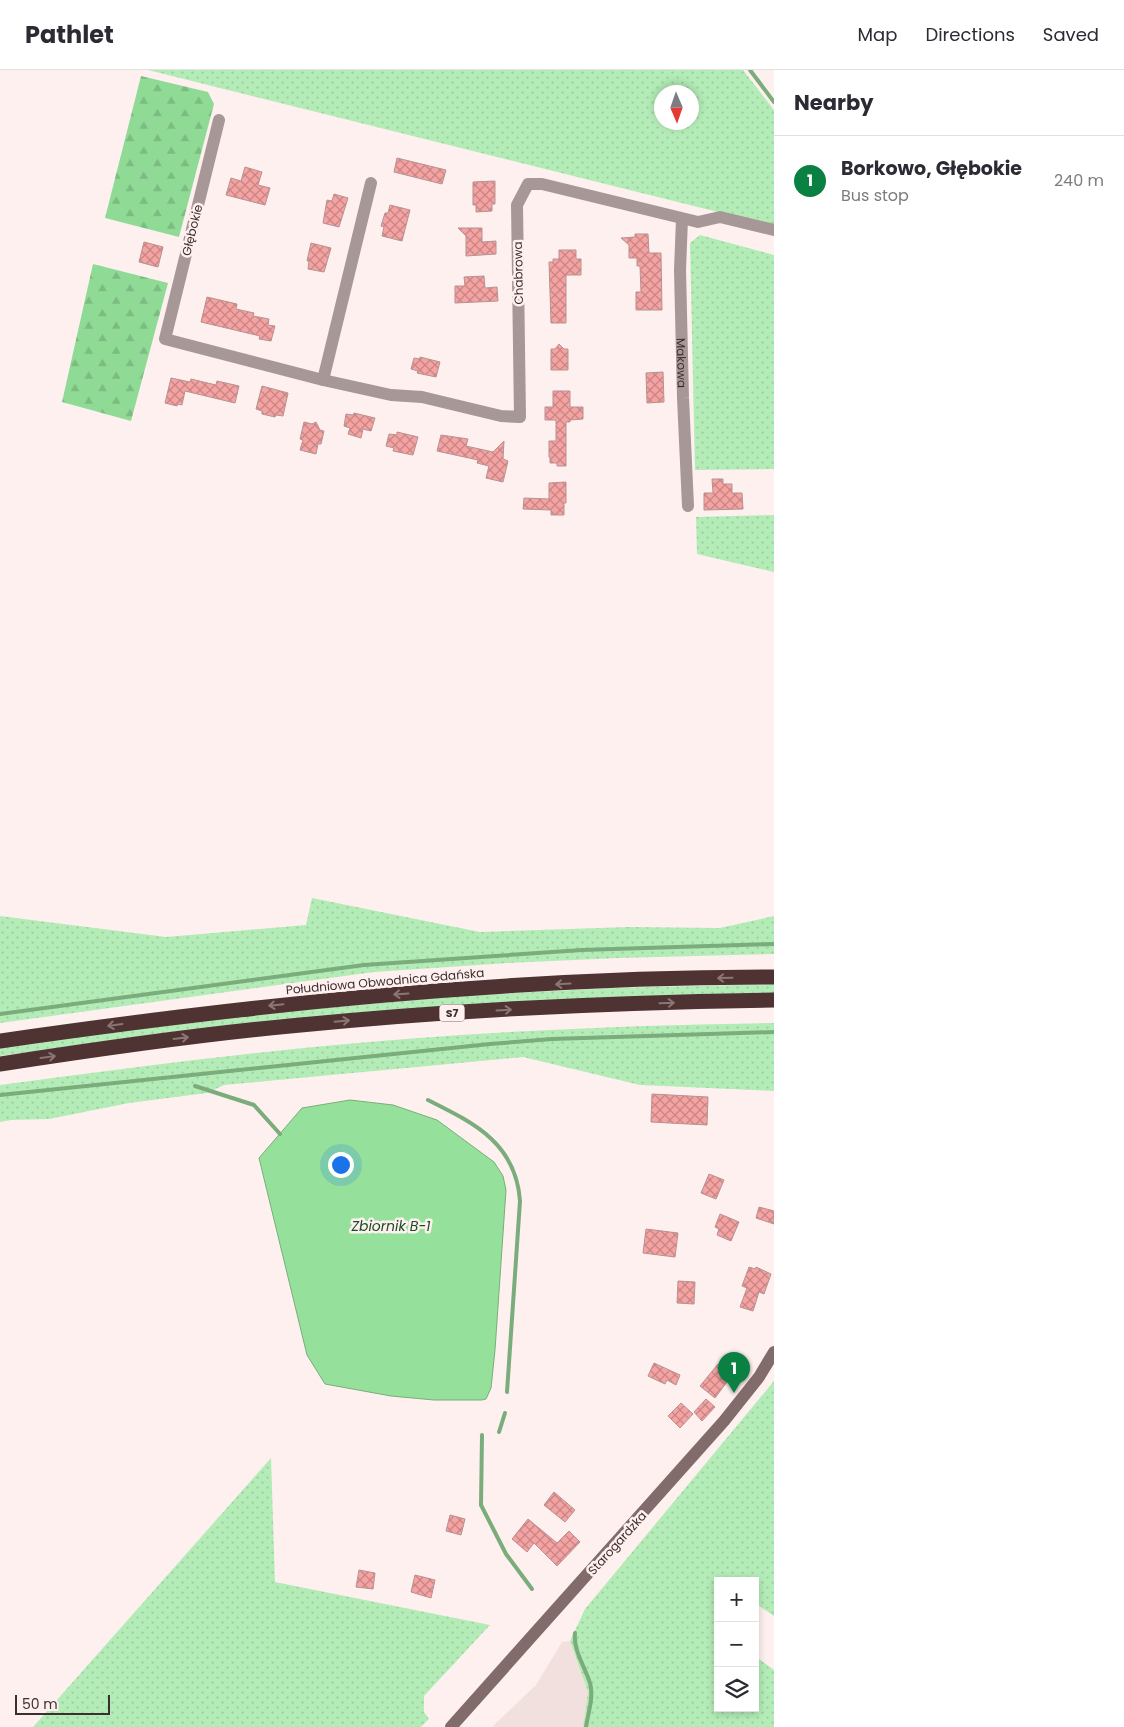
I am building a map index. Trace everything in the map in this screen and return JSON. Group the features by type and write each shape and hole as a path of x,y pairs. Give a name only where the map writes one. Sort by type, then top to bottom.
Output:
{"highway":[{"name":"Południowa Obwodnica Gdańska","path":"0,1041 193,1014 377,995 594,982 774,977"},
{"name":"S7","path":"0,1064 132,1044 290,1026 446,1013 774,1000"}],"main road":[{"name":"Starogardzka","path":"451,1727 724,1421 759,1377 774,1352"}],"street":[{"name":"Głębokie","path":"166,339 219,120"},
{"path":"322,380 370,183"},
{"name":"Chabrowa","path":"166,339 322,380 390,395 422,397 501,416 520,417 517,205 528,184 542,184 698,222 720,217 774,230"},
{"name":"Makowa","path":"682,219 680,270 688,506"}],"shaded area":[{"path":"148,70 743,70 774,110 774,226"},
{"path":"700,235 774,255 774,469 695,470 690,243"},
{"path":"774,515 774,572 697,554 696,517"},
{"path":"312,898 480,932 629,927 720,928 774,916 774,954 618,958 374,972 0,1023 0,916 166,937 306,925"},
{"path":"774,984 774,993 142,1036 0,1056 0,1047 219,1018 454,996 611,988"},
{"path":"774,1023 774,1091 640,1085 523,1057 224,1085 207,1093 129,1103 49,1119 0,1122 0,1085 118,1069 275,1051 486,1033 659,1025"},
{"path":"774,1381 774,1616 759,1606 759,1577 714,1577 714,1712 759,1712 759,1659 774,1670 774,1727 583,1727 588,1692 570,1641 585,1609"},
{"path":"271,1458 275,1582 490,1625 424,1696 424,1712 429,1719 421,1727 33,1727"},
{"path":"570,1641 588,1692 583,1727 492,1727 536,1685 562,1642"}],"green space":[{"path":"141,76 208,92 214,104 179,237 105,218"},
{"path":"93,264 168,283 131,421 62,402"}],"water":[{"name":"Zbiornik B-1","path":"350,1100 393,1105 437,1120 494,1162 503,1176 506,1190 495,1350 491,1388 486,1399 434,1400 391,1396 325,1384 307,1355 259,1158 302,1108"}],"building":[{"path":"397,158 446,170 442,184 394,172"},
{"path":"245,167 262,172 258,185 270,188 265,205 226,195 231,178 241,181"},
{"path":"495,181 495,204 492,204 492,211 476,212 476,205 473,205 473,182"},
{"path":"334,194 348,198 339,227 323,223 327,200 332,201"},
{"path":"390,205 410,210 402,241 382,236 384,227 381,226"},
{"path":"458,228 482,228 482,242 496,241 496,254 466,256 466,236"},
{"path":"635,234 648,234 649,253 661,253 662,310 636,310 636,292 641,292 640,266 637,266 637,258 629,258 629,245 621,238 635,237"},
{"path":"144,242 163,247 158,267 139,262"},
{"path":"311,243 331,248 324,272 308,269 309,261 307,261"},
{"path":"559,250 576,250 576,259 581,259 581,275 566,275 566,323 551,323 549,262 553,262 553,259 559,259"},
{"path":"484,276 485,288 497,287 498,301 455,303 455,286 465,286 464,277"},
{"path":"207,297 237,304 236,309 254,313 253,316 269,319 268,325 275,326 271,341 259,339 260,336 201,322"},
{"path":"559,344 564,349 568,349 568,370 551,370 551,349 555,349"},
{"path":"420,357 440,362 436,377 417,373 418,371 411,369 414,358 420,359"},
{"path":"663,372 664,402 647,403 646,373"},
{"path":"171,378 190,382 191,379 216,385 217,381 239,386 235,403 185,391 182,405 178,404 177,406 165,403"},
{"path":"262,386 288,393 283,416 276,415 275,417 262,414 262,411 256,409"},
{"path":"553,391 570,391 570,407 583,407 583,419 566,422 566,466 557,466 557,463 550,463 549,441 556,441 556,420 545,420 545,407 553,407"},
{"path":"354,413 375,418 371,431 363,429 361,438 348,434 350,428 344,426 346,414 353,415"},
{"path":"304,422 312,424 316,422 320,430 324,431 316,454 300,450 303,440 300,439"},
{"path":"397,432 418,437 413,455 393,451 394,448 386,446 389,434 397,435"},
{"path":"441,435 468,439 466,446 493,452 504,441 503,459 508,461 503,482 486,478 489,466 477,463 478,460 437,451"},
{"path":"712,479 723,479 723,484 732,484 732,493 742,493 743,509 704,510 704,493 713,493"},
{"path":"566,482 564,515 551,515 551,510 523,509 524,498 549,499 549,483"},
{"path":"652,1094 708,1097 707,1125 651,1122"},
{"path":"709,1174 724,1180 716,1199 701,1193"},
{"path":"759,1207 774,1211 774,1224 756,1218"},
{"path":"720,1214 739,1222 731,1241 717,1235 719,1229 715,1227"},
{"path":"646,1229 678,1233 675,1257 643,1253"},
{"path":"749,1267 755,1269 756,1267 771,1274 764,1294 759,1292 753,1311 740,1307 747,1288 742,1286"},
{"path":"678,1281 695,1282 694,1304 677,1303"},
{"path":"654,1363 680,1375 676,1385 667,1380 665,1384 648,1376"},
{"path":"718,1364 732,1375 715,1398 700,1386"},
{"path":"706,1399 715,1407 702,1421 694,1412"},
{"path":"681,1403 693,1414 680,1428 668,1416"},
{"path":"554,1492 575,1510 565,1522 544,1505"},
{"path":"450,1515 465,1519 461,1535 446,1531"},
{"path":"528,1519 557,1543 569,1531 580,1542 557,1566 534,1543 527,1552 512,1539"},
{"path":"359,1570 375,1573 373,1589 356,1587"},
{"path":"415,1575 435,1580 431,1598 411,1592"}],"waterway":[{"path":"750,70 774,102"},
{"path":"0,1014 364,965 582,950 774,944"},
{"path":"0,1095 490,1044 552,1039 774,1032"},
{"path":"195,1086 254,1105 280,1134"},
{"path":"428,1100 461,1117 490,1137 510,1164 517,1181 520,1201 507,1392"},
{"path":"499,1432 505,1413"},
{"path":"482,1435 481,1505 506,1554 532,1589"},
{"path":"575,1633 576,1646 591,1688 586,1727"}],"place":[{"name":"Borkowo, Głębokie","path":"734,1393"}]}
